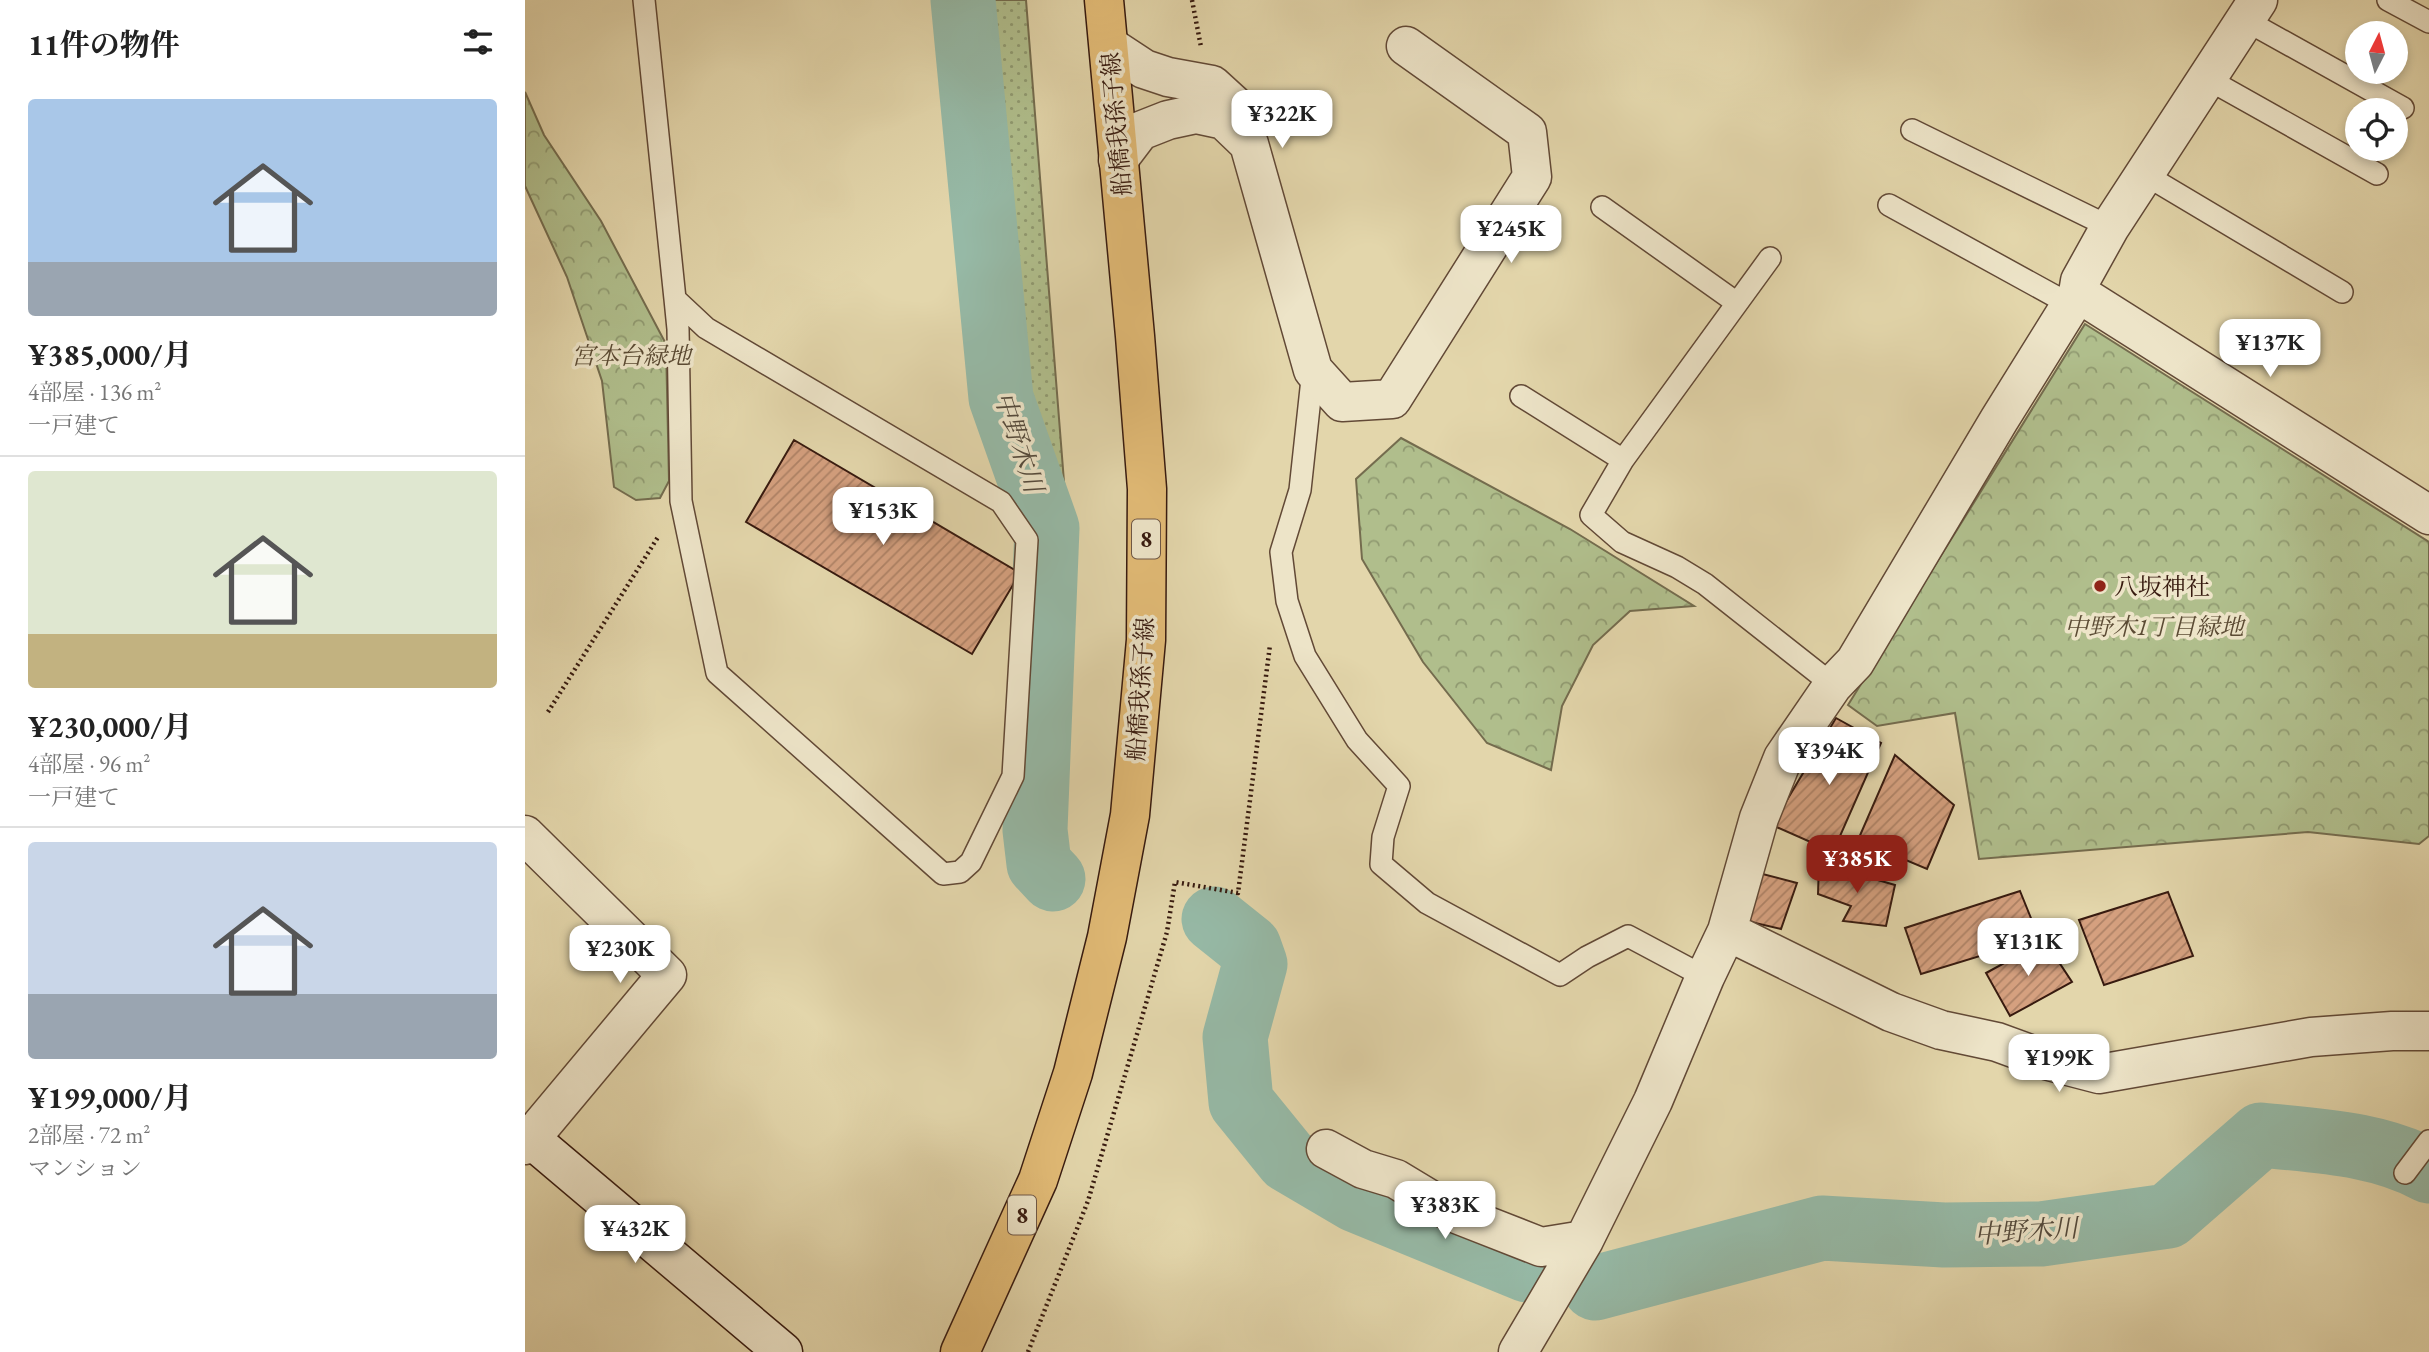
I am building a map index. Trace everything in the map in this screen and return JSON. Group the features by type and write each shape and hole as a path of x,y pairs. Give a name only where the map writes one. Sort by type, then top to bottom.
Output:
{"main road":[{"name":"船橋我孫子線","path":"960,1352 1038,1180 1073,1073 1107,937 1130,815 1146,640 1147,489 1104,0"}],"street":[{"path":"1518,1352 1584,1240 1653,1101 1727,931 1759,818 1783,758 1833,685 1855,662 2074,299 2080,281 2110,227 2251,10"},
{"path":"1109,46 1144,69 1168,77 1212,85 1235,106 1249,144 1313,370 1342,402 1392,399 1532,177 1527,132 1406,46"},
{"path":"1118,160 1140,131 1168,120 1196,114 1224,120 1249,144"},
{"path":"2074,299 2429,515"},
{"path":"525,835 667,975 527,1139 783,1352"},
{"path":"1727,931 1891,1012 1941,1030 1997,1042 2049,1061 2099,1074 2311,1037 2429,1031"},
{"path":"1326,1149 1363,1169 1396,1179 1449,1211 1541,1247 1584,1240"}],"lane":[{"path":"644,0 674,299 678,329 681,501 717,673 943,874 960,872 971,862 1013,776 1027,540 1001,502 706,328 674,299"},
{"path":"2388,0 2429,22"},
{"path":"2251,10 2387,98"},
{"path":"2206,78 2377,174"},
{"path":"1912,130 2110,227"},
{"path":"2144,174 2342,292"},
{"path":"1889,205 2074,299"},
{"path":"1602,207 1737,303"},
{"path":"1770,258 1623,460 1591,515 1622,542 1677,567 1705,584 1833,685"},
{"path":"1313,370 1300,490 1281,552 1287,601 1305,656 1357,740 1399,786 1383,837 1381,864 1427,903 1560,975 1587,957 1628,936 1705,977"},
{"path":"1521,396 1623,460"},
{"path":"2405,1173 2425,1146"}],"path":[{"path":"548,712 681,501"},
{"path":"1028,1352 1088,1201 1167,932 1175,882 1238,893 1275,606 1287,601"}],"green space":[{"path":"991,0 1026,0 1066,507 1031,426"},
{"name":"宮本台緑地","path":"525,92 544,135 601,221 666,344 669,481 660,498 636,500 614,487 602,381 567,277 525,186"},
{"name":"中野木1丁目緑地","path":"2085,324 2429,542 2429,836 2419,844 2308,832 1979,859 1955,713 1877,726 1848,705"},
{"path":"1401,438 1570,529 1694,606 1630,611 1593,645 1562,706 1551,770 1487,743 1423,662 1362,559 1356,479"}],"building":[{"path":"794,440 1020,573 972,654 746,522"},
{"path":"1836,718 1881,743 1833,852 1772,825"},
{"path":"1895,755 1954,805 1927,869 1858,840"},
{"path":"1819,863 1895,885 1886,926 1843,921 1851,906 1818,894"},
{"path":"1747,870 1797,883 1781,929 1734,918"},
{"path":"2020,891 2039,938 1921,974 1905,928"},
{"path":"2168,892 2193,956 2104,985 2079,920"},
{"path":"2045,941 2072,982 2010,1016 1986,973"}],"waterway":[{"name":"中野木川","path":"963,0 1001,398 1047,528 1035,830 1039,864 1053,879"},
{"name":"中野木川","path":"1214,919 1249,947 1255,964 1235,1037 1241,1102 1288,1160 1356,1200 1527,1270"},
{"name":"中野木川","path":"1595,1288 1822,1228 1944,1235 2041,1234 2168,1216 2261,1135 2368,1149 2389,1154 2429,1171"}],"place":[{"name":"八坂神社","path":"2100,586"}]}
